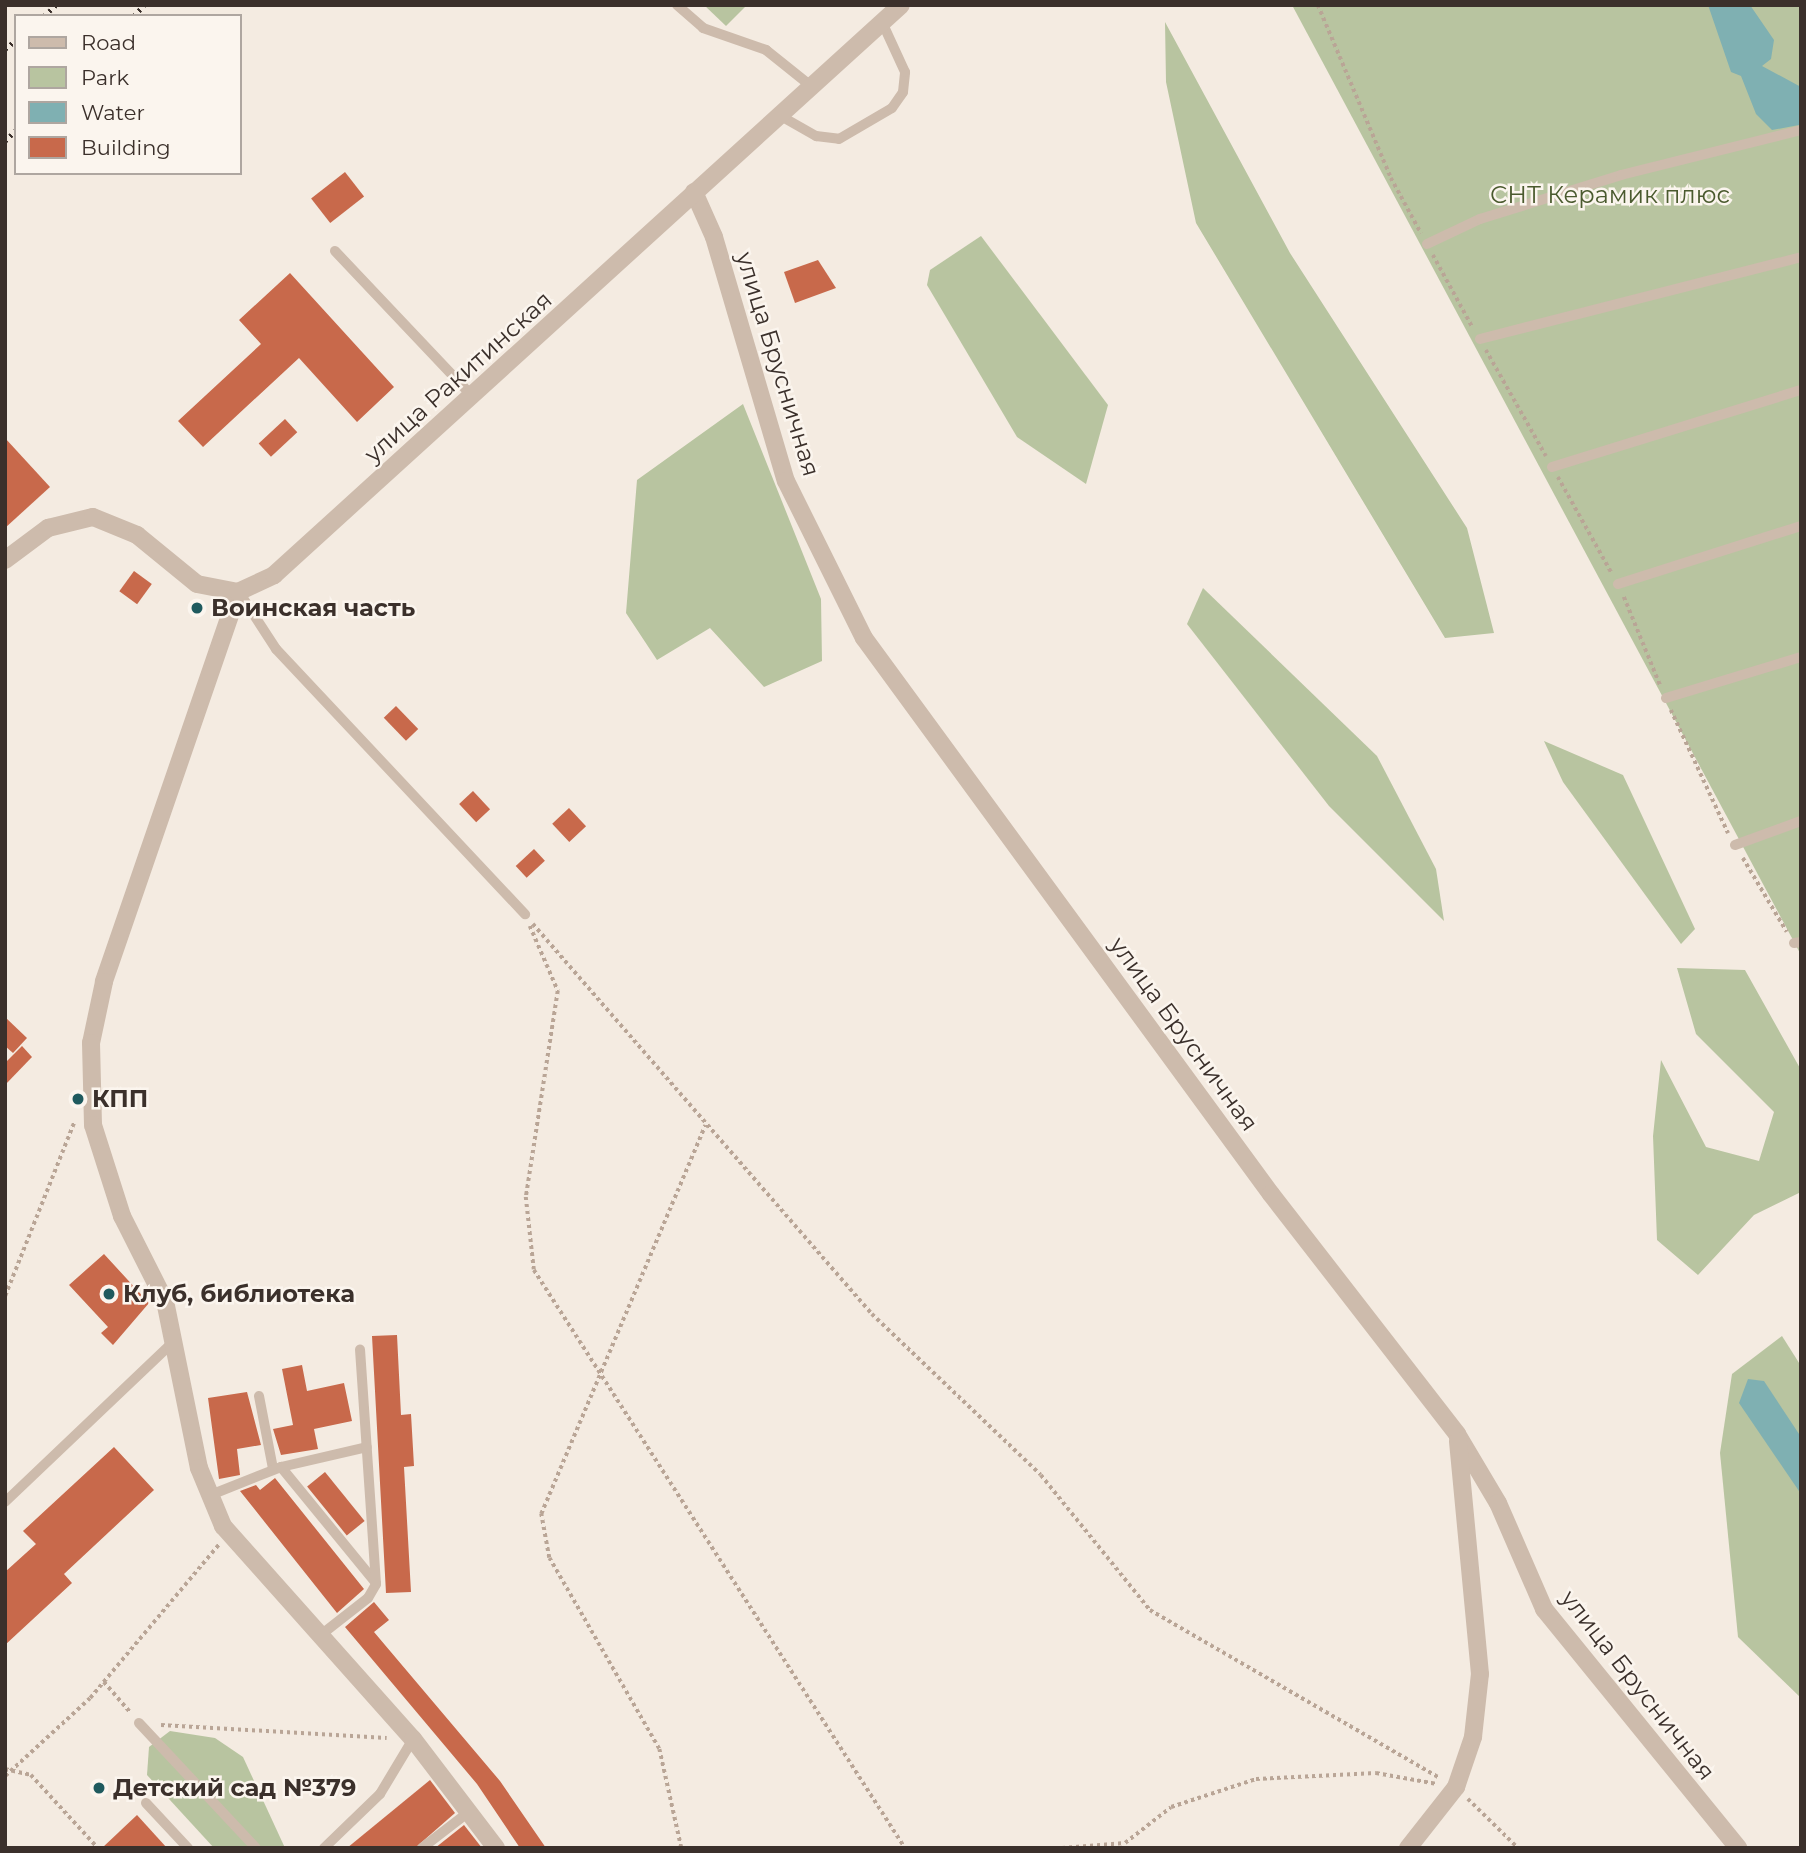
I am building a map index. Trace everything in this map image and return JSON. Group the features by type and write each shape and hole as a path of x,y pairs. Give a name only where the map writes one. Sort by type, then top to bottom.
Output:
{"street":[{"name":"улица Ракитинская","path":"238,592 274,575 474,398 694,192 901,5"},
{"name":"улица Брусничная","path":"694,192 715,237 786,481 863,638 1271,1194 1457,1434 1498,1503 1544,1609 1738,1848"},
{"path":"5,560 48,528 93,517 137,535 197,584 238,592 104,982 91,1043 93,1125 122,1216 164,1301 208,1496 230,1533 413,1739 496,1848"},
{"path":"1408,1848 1456,1787 1473,1737 1480,1674 1457,1434"}],"lane":[{"path":"677,5 703,28 766,50 811,86"},
{"path":"779,115 816,136 839,139 892,108 903,92 905,72 882,22"},
{"path":"1427,244 1480,219 1621,175 1801,130"},
{"path":"335,251 474,398"},
{"path":"1479,339 1801,257"},
{"path":"1552,467 1801,390"},
{"path":"1618,584 1801,526"},
{"path":"238,592 276,649 525,914"},
{"path":"1666,698 1801,657"},
{"path":"1735,845 1801,821"},
{"path":"5,1502 173,1342"},
{"path":"321,1634 368,1598 376,1584 360,1350"},
{"path":"259,1396 277,1468 376,1584"},
{"path":"208,1496 277,1468 367,1447"},
{"path":"139,1723 256,1848"},
{"path":"324,1848 380,1794 413,1739"},
{"path":"146,1803 188,1848"},
{"path":"422,1848 470,1811"}],"path":[{"path":"525,914 705,1125 872,1314 1041,1475 1150,1610 1456,1787 1518,1848"},
{"path":"525,914 558,991 526,1197 534,1270 905,1848"},
{"path":"5,1296 93,1091"},
{"path":"681,1848 659,1749 549,1558 541,1514 705,1125"},
{"path":"5,1776 14,1771 104,1682 166,1601 230,1533"},
{"path":"104,1682 139,1723 413,1739"},
{"path":"5,1769 32,1775 98,1848"},
{"path":"1062,1848 1125,1843 1171,1807 1256,1779 1376,1773 1456,1787"}],"green space":[{"path":"704,5 747,5 726,26"},
{"name":"СНТ Керамик плюс","path":"1292,5 1801,5 1801,955"},
{"path":"1165,22 1290,253 1467,528 1494,633 1445,638 1196,223 1166,82"},
{"path":"981,236 1108,405 1086,484 1017,437 927,285 930,270"},
{"path":"743,404 821,599 822,661 764,687 710,628 657,660 626,613 637,480"},
{"path":"1203,588 1377,756 1436,869 1444,921 1329,806 1187,624"},
{"path":"1544,741 1623,775 1695,929 1681,944 1563,782"},
{"path":"1677,968 1745,970 1801,1070 1801,1192 1754,1215 1698,1275 1657,1240 1653,1136 1661,1060 1706,1147 1759,1161 1774,1112 1696,1034"},
{"path":"1782,1336 1801,1366 1801,1698 1738,1637 1720,1453 1732,1374"},
{"path":"170,1731 215,1738 243,1757 285,1848 214,1848 147,1775 149,1747"}],"water":[{"path":"1708,5 1750,5 1774,40 1771,59 1762,66 1801,87 1799,125 1772,130 1756,114 1741,76 1731,72"},
{"path":"1748,1379 1764,1381 1801,1437 1801,1494 1739,1403"}],"building":[{"path":"345,172 364,196 330,223 311,198"},
{"path":"818,260 836,288 795,303 784,272"},
{"path":"290,273 394,387 357,422 299,358 203,447 178,421 261,344 239,320"},
{"path":"285,419 297,432 271,457 259,444"},
{"path":"5,438 50,487 5,528"},
{"path":"134,571 152,584 137,604 119,591"},
{"path":"396,706 418,729 406,741 384,718"},
{"path":"473,791 490,809 476,822 459,804"},
{"path":"569,808 586,826 569,842 552,824"},
{"path":"534,849 545,861 527,878 516,866"},
{"path":"5,1017 27,1038 13,1053 5,1046"},
{"path":"22,1046 32,1057 5,1085 5,1063"},
{"name":"Клуб, библиотека","path":"104,1254 149,1303 113,1345 101,1333 108,1327 69,1285"},
{"path":"397,1335 401,1415 411,1414 414,1466 404,1467 411,1592 386,1593 372,1336"},
{"path":"302,1365 307,1391 344,1383 352,1421 314,1429 318,1449 281,1455 273,1429 293,1425 282,1369"},
{"path":"247,1392 261,1445 237,1449 240,1475 219,1479 208,1398"},
{"path":"114,1447 154,1490 64,1574 72,1583 5,1645 5,1572 36,1544 23,1531"},
{"path":"325,1472 365,1521 347,1535 307,1486"},
{"path":"275,1478 364,1589 337,1613 240,1491 256,1485 260,1490"},
{"path":"374,1602 389,1620 374,1632 500,1781 546,1848 520,1848 477,1784 345,1627"},
{"path":"430,1780 455,1813 415,1848 347,1848"},
{"path":"137,1815 167,1848 102,1848"},
{"path":"464,1825 482,1848 435,1848"}],"railway":[{"path":"46,14 56,5"},
{"path":"136,14 144,5"},
{"path":"5,49 14,42"},
{"path":"5,141 14,132"}],"place":[{"name":"Воинская часть","path":"197,608"},
{"name":"КПП","path":"78,1099"},
{"name":"Клуб, библиотека","path":"109,1294"},
{"name":"Детский сад №379","path":"99,1788"}]}
